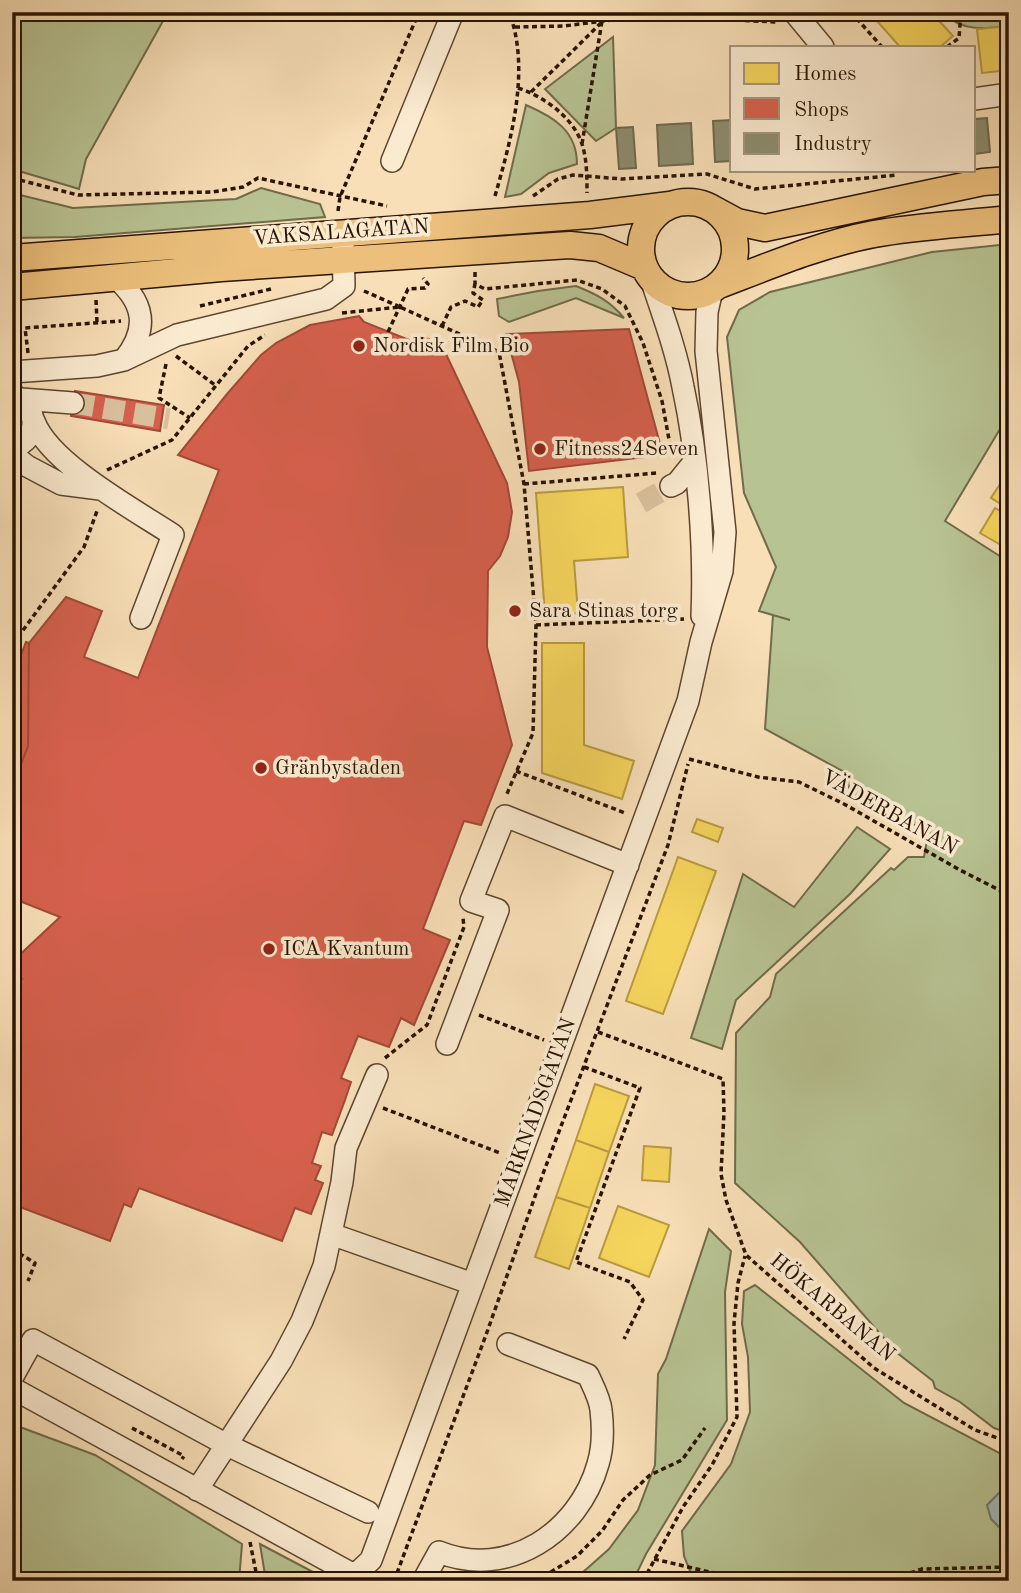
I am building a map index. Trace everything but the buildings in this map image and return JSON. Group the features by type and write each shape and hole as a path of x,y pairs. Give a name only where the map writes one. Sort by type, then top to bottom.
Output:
{"main road":[{"path":"1009,180 765,228 737,222 713,209 685,202 670,205 650,220 641,243 648,273 662,289 686,296 698,295 829,245 872,234 1009,219"},
{"name":"VAKSALAGATAN","path":"12,258 590,215 670,205"},
{"path":"713,209 732,231 735,245 734,260 728,273 716,287"},
{"name":"VAKSALAGATAN","path":"12,287 116,276 344,259 586,245 611,252 648,273"}],"street":[{"path":"393,161 453,12"},
{"path":"799,18 822,46"},
{"path":"976,99 1009,94"},
{"path":"12,372 97,366 124,360 177,335 326,299 344,286 344,232"},
{"name":"MARKNADSGATAN","path":"12,1388 359,1578 370,1560 688,701 693,636 704,583 679,476 684,389 670,332 648,273"},
{"path":"116,276 128,288 139,309 142,325 136,345 124,360"},
{"name":"MARKNADSGATAN","path":"693,636 722,572 725,531 706,351 708,312 716,287"},
{"path":"12,448 29,437 21,403"},
{"path":"21,403 49,446 173,536 141,618"},
{"path":"12,453 27,466 61,484 103,483"},
{"path":"447,1044 498,910 471,901 505,816 628,865"},
{"path":"197,1490 281,1361 302,1321 324,1266 342,1182 346,1148 377,1075"},
{"path":"331,1234 473,1284"},
{"path":"12,1378 33,1340 227,1445 368,1512"},
{"path":"423,1581 439,1552 477,1560 506,1557 532,1549 553,1534 572,1514 592,1483 601,1450 601,1408 588,1375 508,1344"}],"path":[{"path":"340,197 419,12"},
{"path":"495,196 506,158 517,88 515,27 509,12"},
{"path":"643,16 649,12"},
{"path":"851,12 881,46"},
{"path":"948,46 959,37 961,12"},
{"path":"515,27 564,26 643,16 799,18"},
{"path":"531,92 602,21"},
{"path":"587,193 582,145 602,21"},
{"path":"517,88 531,92 559,111 574,129 582,145"},
{"path":"529,199 558,179 573,175 622,179 706,174 755,189 908,174"},
{"path":"12,178 79,195 212,192 243,187 258,178 398,208"},
{"path":"541,190 553,195"},
{"path":"442,326 451,307 465,302 478,307 483,300 473,293 475,264"},
{"path":"388,332 408,289 425,288 428,284 421,276"},
{"path":"475,284 485,289 577,280 602,289 625,306 643,343 662,401 679,476 524,484"},
{"path":"370,285 366,291 499,352 524,484 536,625 533,733 504,800"},
{"path":"189,309 279,289"},
{"path":"95,298 97,322"},
{"path":"331,314 400,307"},
{"path":"28,355 25,328 141,319"},
{"path":"12,653 18,637 84,547 100,504 107,470 172,440 248,346 274,331"},
{"path":"180,360 215,386"},
{"path":"166,363 159,398 190,418"},
{"path":"536,625 688,619 693,636"},
{"name":"VÄDERBANAN","path":"669,753 758,777 799,782 1009,895"},
{"path":"516,771 627,814 631,803"},
{"path":"377,1075 386,1055 427,1025 464,927 462,911"},
{"path":"461,1008 588,1057"},
{"path":"598,1032 723,1079 721,1174 726,1200 746,1255 738,1283 734,1323 737,1417 712,1465 683,1507 653,1559 643,1581"},
{"path":"584,1067 640,1088 576,1262 630,1282 643,1300 624,1339"},
{"path":"366,1102 519,1161"},
{"path":"12,1250 35,1263 28,1281"},
{"name":"HÖKARBANAN","path":"746,1255 874,1368 975,1430 1009,1442"},
{"path":"536,1581 577,1556 602,1531 622,1500 650,1475 682,1460 705,1429"},
{"path":"653,1559 761,1581"},
{"path":"886,1581 922,1569 1009,1567"}],"green space":[{"path":"12,12 168,12 86,159 79,189 12,169"},
{"path":"943,12 1009,12 1009,26 974,28 958,23"},
{"path":"613,37 616,128 596,141 545,89"},
{"path":"526,105 562,127 573,143 577,164 549,173 521,194 505,197"},
{"path":"261,188 320,204 325,217 75,237 12,238 12,193 73,208 236,199"},
{"path":"1009,244 1009,414 945,521 1009,562 1009,1433 994,1428 960,1402 935,1388 933,1381 896,1352 800,1242 735,1183 736,1033 770,997 776,974 891,868 894,870 908,857 924,857 927,840 932,834 850,792 846,773 765,729 773,615 759,611 776,567 744,493 727,337 739,310 770,292 932,252"},
{"path":"576,286 602,299 624,318 576,298 509,322 499,316 497,299"},
{"path":"857,827 890,849 850,894 736,1000 722,1049 691,1038 743,874 794,907"},
{"path":"709,1229 731,1251 725,1292 727,1420 646,1554 633,1581 573,1581 609,1549 638,1510 655,1465 658,1374 666,1359"},
{"path":"755,1285 904,1403 1009,1458 1009,1581 694,1581 684,1556 682,1531 731,1464 750,1412 748,1357 742,1324 744,1291"},
{"path":"12,1424 95,1455 242,1544 239,1581 12,1581"},
{"path":"260,1544 330,1581 266,1581"}],"water":[{"path":"999,1493 1009,1496 1009,1529 1002,1530 991,1519 987,1505"}],"tunnel":[{"path":"73,403 169,419"},
{"path":"641,503 671,486"}],"place":[{"name":"Nordisk Film Bio","path":"359,346"},
{"name":"Fitness24Seven","path":"540,449"},
{"name":"Sara Stinas torg","path":"515,611"},
{"name":"Gränbystaden","path":"261,768"},
{"name":"ICA Kvantum","path":"269,949"}]}
